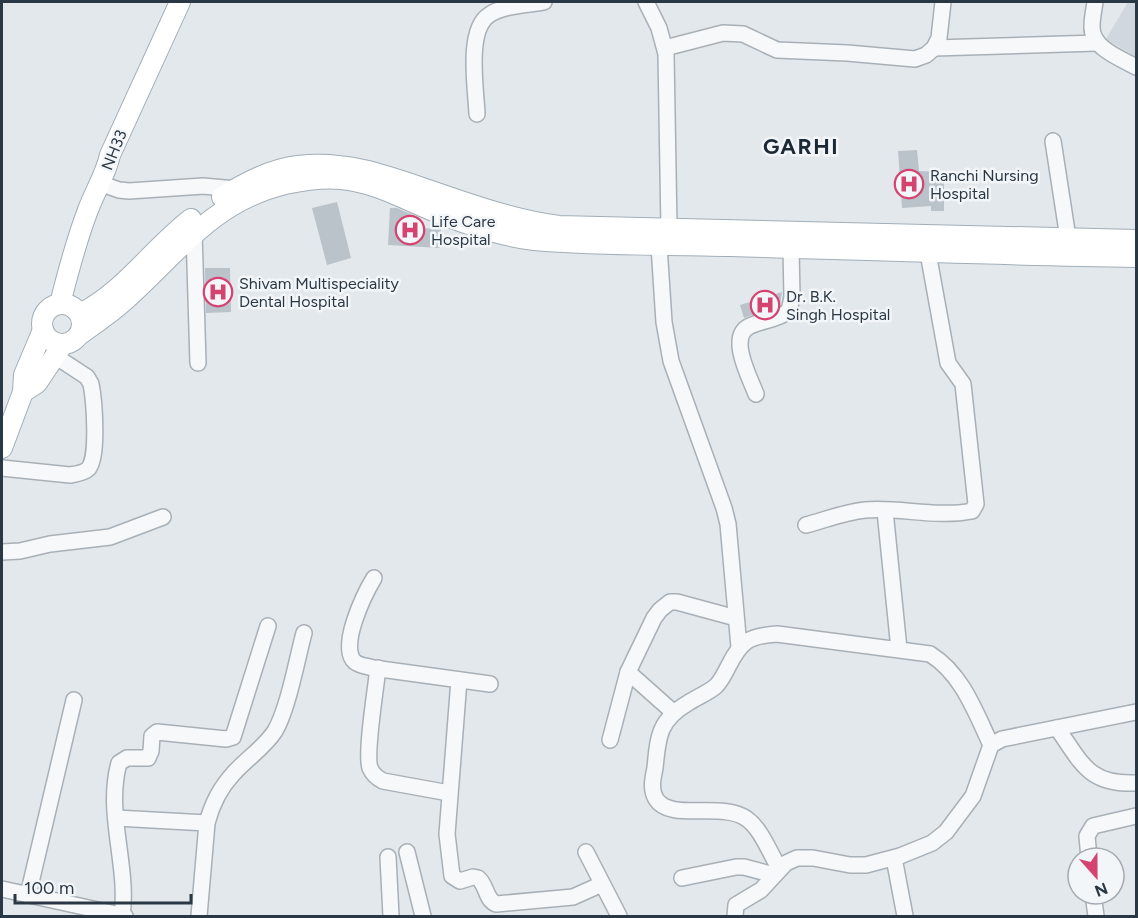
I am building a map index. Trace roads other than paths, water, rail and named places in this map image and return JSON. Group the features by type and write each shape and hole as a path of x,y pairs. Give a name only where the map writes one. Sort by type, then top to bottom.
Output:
{"main road":[{"name":"NH33","path":"60,304 73,253 110,154 180,2"},
{"path":"103,177 121,159 194,2"},
{"path":"80,314 113,294 168,237 184,224 236,189 278,170 296,166 342,165 386,175 479,207 527,221 559,226 790,248 928,254 1137,256"},
{"path":"42,330 54,343 66,345 124,301 194,232 229,207 264,191 308,180 341,179 386,190 432,210 510,236 578,243 664,237 1137,240"},
{"path":"2,448 23,392 24,375 42,330 45,313 60,304 75,308 82,321 37,383 23,392"}],"street":[{"path":"477,114 475,42 483,21 489,14 544,2"},
{"path":"646,2 659,28 664,48 666,339 671,361 726,516 739,647"},
{"path":"664,48 733,32 758,40 777,50 848,52 915,59 926,55 934,48 941,29 943,2"},
{"path":"1095,2 1092,27 1097,43 1137,67"},
{"path":"934,48 1097,43"},
{"path":"1053,141 1068,238"},
{"path":"103,177 119,190 192,186 236,189"},
{"path":"194,232 198,363"},
{"path":"756,394 739,346 740,336 743,330 750,326 783,316 789,311 792,297 790,248"},
{"path":"806,525 866,510 962,513 972,511 976,504 963,384 948,363 928,254"},
{"path":"2,468 70,475 81,473 89,468 93,459 94,444 91,384 66,345"},
{"path":"885,511 899,649"},
{"path":"2,552 110,537 163,517"},
{"path":"374,578 358,608 350,648 356,663 490,684"},
{"path":"610,740 628,672 660,610 670,602 736,618"},
{"path":"2,889 118,916 125,897 116,818 119,763 127,758 148,758 154,733 226,740 233,737 268,626"},
{"path":"200,916 207,822 215,800 232,774 265,744 276,729 282,715 304,633"},
{"path":"735,916 736,905 761,890 786,863 797,858 813,858 850,866 866,866 894,858 932,843 946,832 973,796 991,744 960,683 951,671 930,654 777,634 752,638 739,647 717,685 674,712 664,723 658,738 652,790 655,798 662,806 671,810 728,811 747,818 755,827 776,872"},
{"path":"378,668 369,755 371,771 383,781 448,793"},
{"path":"628,672 674,712"},
{"path":"459,680 448,793 447,844 452,876 460,881 478,878 493,903 516,910 573,897 602,884"},
{"path":"28,895 74,700"},
{"path":"991,744 1002,739 1137,712"},
{"path":"1057,728 1094,776 1102,780 1137,783"},
{"path":"1088,846 1087,836 1093,826 1137,816"},
{"path":"116,818 207,822"},
{"path":"407,852 423,916"},
{"path":"585,852 620,916"},
{"path":"388,857 391,916"},
{"path":"894,858 905,916"},
{"path":"682,878 736,867 776,872"}],"place":[{"name":"Ranchi Nursing Hospital","path":"909,184"},
{"name":"Life Care Hospital","path":"410,230"},
{"name":"Shivam Multispeciality Dental Hospital","path":"218,292"},
{"name":"Dr. B.K. Singh Hospital","path":"765,305"}],"district":[{"name":"GARHI","path":"801,146"}]}
